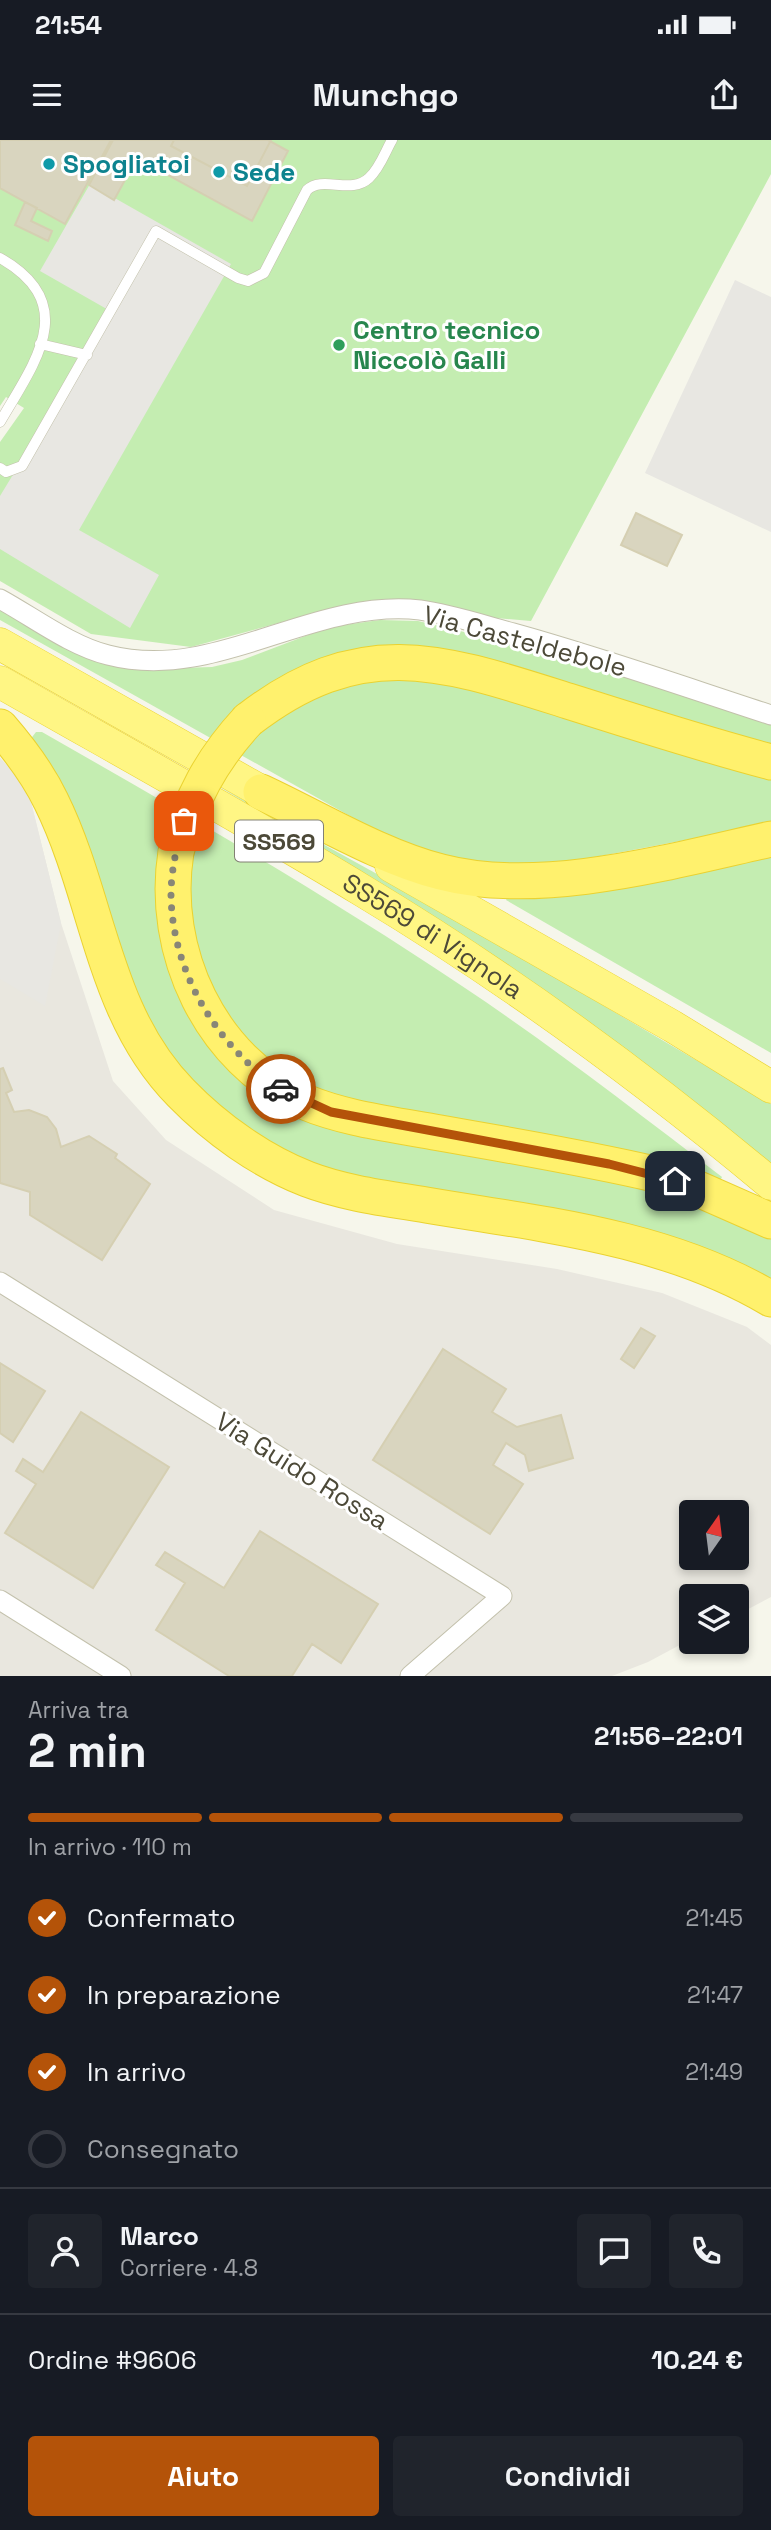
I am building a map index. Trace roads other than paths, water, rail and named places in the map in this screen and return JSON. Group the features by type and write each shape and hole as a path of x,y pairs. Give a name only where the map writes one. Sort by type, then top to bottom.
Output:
{"highway":[{"name":"SS569 di Vignola","path":"0,644 660,1019 771,1087"},
{"path":"771,762 486,675 424,662 384,662 341,670 288,691 248,720 219,753 204,776 188,810 176,852 171,895 177,941 194,989 218,1030 233,1048 254,1070 279,1088 331,1112 654,1174 696,1188 771,1221"},
{"name":"SS569 di Vignola","path":"0,682 298,852 462,955 629,1072 771,1184"},
{"path":"0,727 30,765 52,802 110,972 135,1030 181,1094 236,1139 264,1158 310,1180 372,1195 630,1242 708,1267 771,1299"},
{"path":"261,792 412,863 443,872 511,882 586,875 771,839"}],"street":[{"name":"Via Casteldebole","path":"0,599 106,655 143,661 180,660 224,652 275,632 335,615 420,610 555,645 771,715"},
{"name":"Via Guido Rossa","path":"0,1282 502,1596 410,1676"},
{"path":"0,1600 121,1676"}],"lane":[{"path":"0,468 6,472 22,466 156,231 238,278 255,279 264,272 307,190 320,184 354,186 368,179 392,140"},
{"path":"0,258 30,278 39,290 46,321 29,372 0,422"},
{"path":"40,344 87,355"}],"place":[{"name":"Spogliatoi","path":"49,164"},
{"name":"Sede","path":"219,172"},
{"name":"Centro tecnico Niccolò Galli","path":"339,345"}]}
